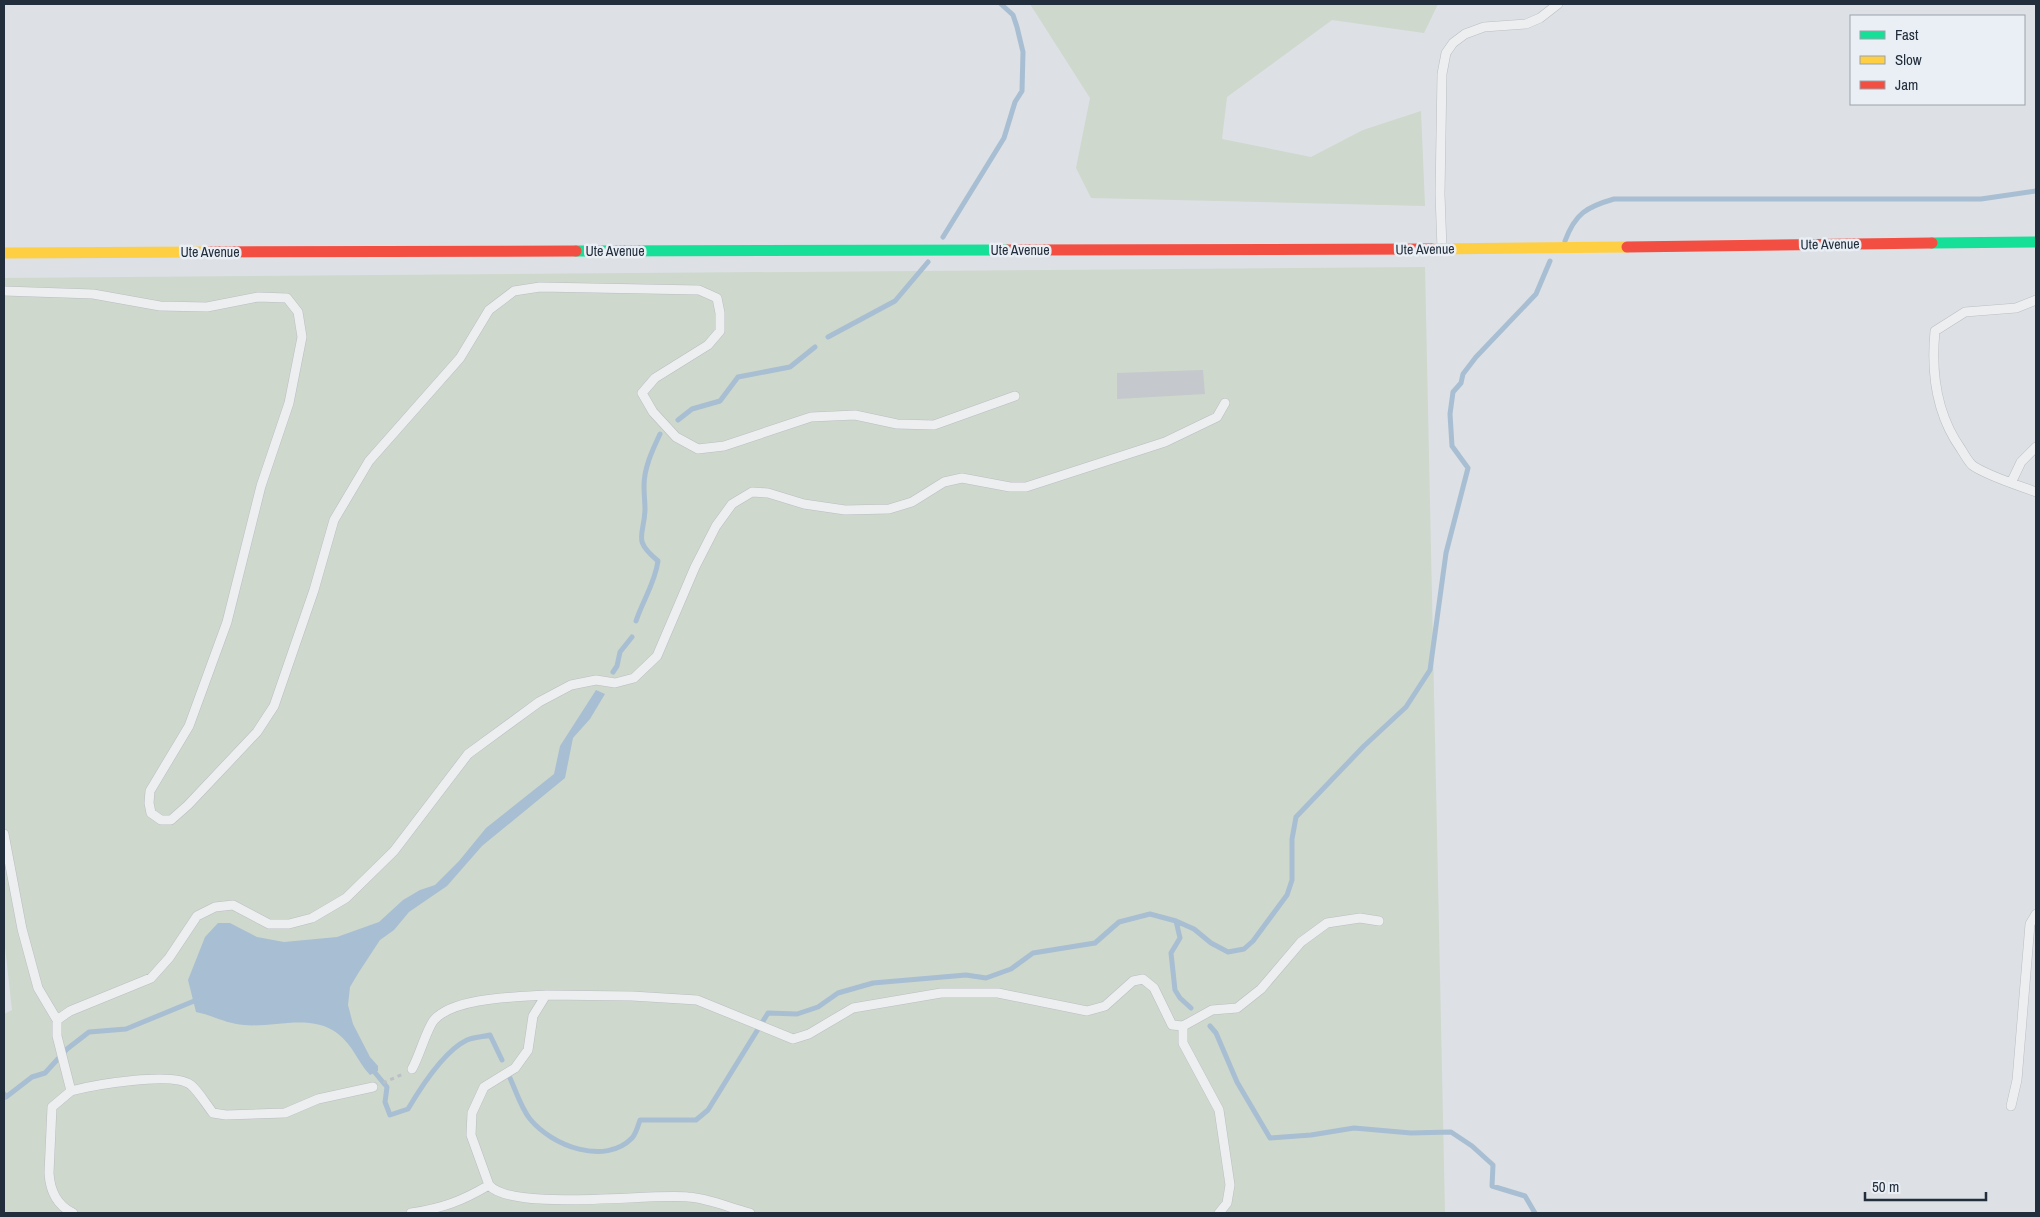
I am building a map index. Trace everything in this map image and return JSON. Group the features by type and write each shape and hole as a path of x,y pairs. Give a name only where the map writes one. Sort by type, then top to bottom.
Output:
{"main road":[{"name":"Ute Avenue","path":"4,253 1442,249 2036,242"}],"lane":[{"path":"1442,249 1440,194 1442,74 1446,53 1453,42 1465,34 1484,26 1526,24 1540,18 1558,4"},
{"path":"4,291 93,294 160,306 207,307 258,297 288,298 298,312 302,337 298,366 289,403 261,486 228,622 189,726 150,791 149,803 151,813 161,820 171,820 188,805 256,732 274,706 314,590 334,520 368,462 460,358 489,310 514,291 540,287 699,290 717,298 720,313 720,331 708,345 655,378 642,392 653,412 676,437 698,449 724,446 811,417 855,415 897,424 934,426 1015,396"},
{"path":"2036,300 2016,308 1966,312 1935,331 1933,354 1936,395 1949,433 1972,465 2036,492"},
{"path":"57,1020 70,1010 151,978 169,958 197,916 215,907 233,905 269,924 289,924 312,918 346,898 394,851 468,754 539,702 563,690 596,680 615,683 634,678 657,656 694,567 716,526 732,504 752,492 768,493 804,504 845,510 890,509 912,502 944,482 962,478 1010,487 1026,487 1165,442 1217,417 1225,403"},
{"path":"2011,483 2021,462 2036,447"},
{"path":"4,834 22,929 38,988 57,1020 57,1036 71,1091"},
{"path":"2011,1106 2017,1080 2030,924 2036,914"},
{"path":"412,1069 433,1020 445,1011 468,1004 546,995 697,1000 793,1039 810,1034 853,1008 941,993 998,993 1087,1010 1105,1006 1133,981 1143,979 1154,988 1172,1025 1183,1026 1212,1010 1237,1008 1261,989 1301,942 1328,923 1360,918 1379,921"},
{"path":"546,995 533,1016 528,1050 515,1068 484,1087 472,1113 471,1135 489,1184 494,1190 517,1197 564,1200 689,1197 750,1213"},
{"path":"1183,1026 1183,1044 1219,1110 1230,1185 1227,1203 1219,1213"},
{"path":"73,1213 56,1200 50,1183 49,1173 52,1107 71,1091 147,1079 176,1080 190,1085 213,1113 226,1115 285,1113 318,1100 373,1086"},
{"path":"411,1213 442,1209 466,1199 489,1184"}],"path":[{"path":"373,1086 412,1069"}],"shaded area":[{"path":"1030,4 1438,4 1424,33 1332,20 1227,97 1222,139 1311,157 1363,130 1421,111 1425,206 1091,198 1076,168 1090,98"},
{"path":"1425,267 1445,1213 4,1213 4,1014 12,1010 4,938 4,278"}],"water":[{"path":"596,690 605,694 590,719 573,738 565,778 482,846 447,886 409,912 394,930 380,940 350,987 348,1005 353,1024 370,1057 378,1066 378,1071 370,1075 347,1043 337,1033 327,1027 304,1022 255,1025 238,1024 196,1012 188,980 205,937 218,923 230,923 257,937 284,942 337,937 379,922 403,900 420,890 435,885 459,861 486,828 554,774 560,746"}],"building":[{"path":"1203,370 1205,394 1117,399 1117,373"}],"waterway":[{"path":"943,237 1004,138 1015,102 1022,91 1023,52 1017,27 1013,15 1001,4"},
{"path":"1565,241 1573,224 1583,213 1596,205 1614,199 1981,199 2036,191"},
{"path":"510,1078 524,1110 540,1129 551,1137 579,1149 608,1151 621,1146 632,1138 640,1120 696,1120 708,1110 768,1013 797,1014 818,1007 838,993 873,983 966,975 986,978 1011,969 1033,953 1095,943 1119,922 1150,914 1176,921 1194,929 1211,943 1228,952 1244,949 1253,941 1287,895 1292,880 1292,839 1296,817 1364,746 1406,707 1430,670 1446,553 1468,468 1452,446 1450,414 1453,392 1461,383 1463,374 1476,357 1536,294 1550,261"},
{"path":"828,337 895,301 928,262"},
{"path":"678,420 692,409 720,401 738,377 790,367 815,347"},
{"path":"636,621 652,584 658,561 645,548 641,537 645,510 645,473 651,453 660,434"},
{"path":"613,672 617,666 620,652 632,637"},
{"path":"1176,921 1180,938 1171,953 1175,990 1180,998 1191,1008"},
{"path":"4,1094 6,1097 32,1077 45,1073 67,1049 89,1032 126,1029 199,999"},
{"path":"1210,1026 1216,1033 1237,1082 1270,1138 1311,1135 1354,1128 1411,1133 1451,1132 1472,1146 1493,1165 1492,1186 1525,1196 1535,1213"},
{"path":"372,1069 387,1087 385,1102 390,1115 408,1109 426,1080 442,1061 458,1045 467,1040 490,1035 502,1060"}],"traffic: fast":[{"path":"1932,243 2036,242"},
{"path":"576,251 1007,250"}],"traffic: slow":[{"path":"1432,249 1627,247"},
{"path":"4,253 206,252"}],"traffic: jam":[{"path":"1627,247 1932,243"},
{"path":"1007,250 1432,249"},
{"path":"206,252 576,251"}]}
